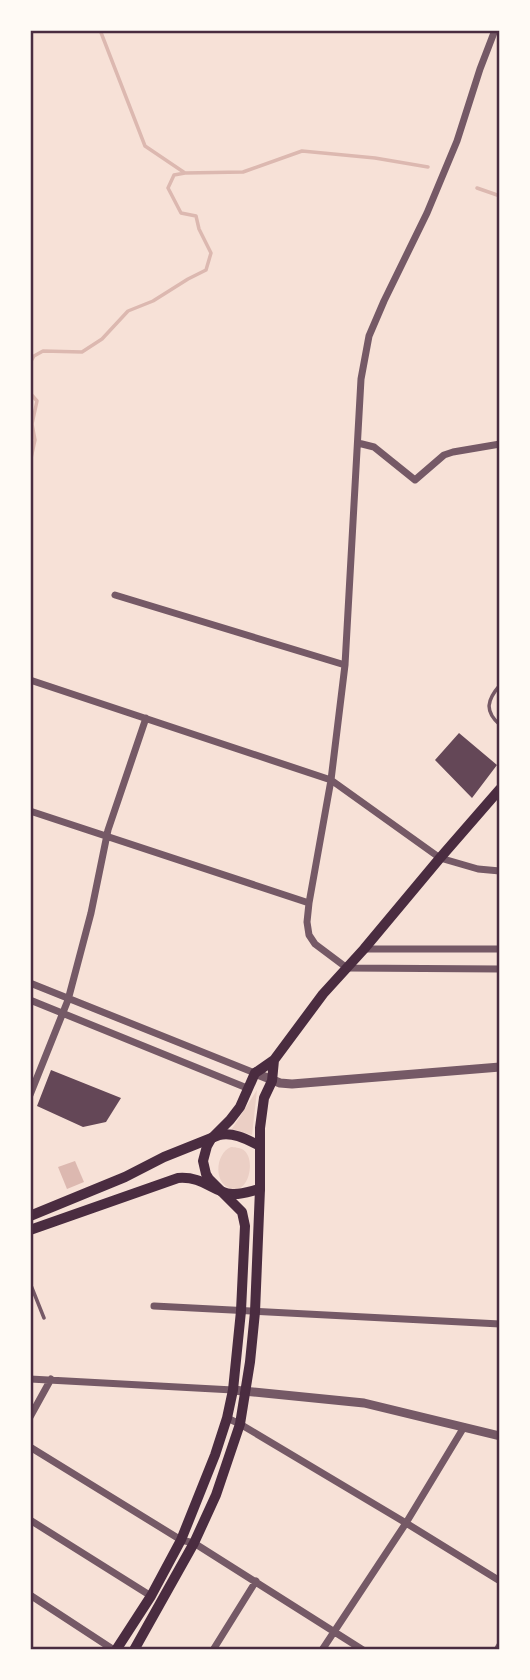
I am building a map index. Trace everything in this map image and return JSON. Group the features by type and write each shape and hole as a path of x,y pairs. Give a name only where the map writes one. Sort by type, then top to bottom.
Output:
{"main road":[{"path":"115,1650 151,1596 181,1540 215,1455 233,1390 241,1311 245,1226 242,1212 206,1174 204,1161 207,1146 240,1107 255,1073 274,1060 323,994 365,949 500,789"},
{"path":"134,1650 194,1542 216,1495 240,1424 255,1312 264,1098 272,1081 274,1060"},
{"path":"30,1216 125,1177 164,1157 227,1133 260,1146"},
{"path":"30,1230 178,1178 194,1178 235,1195 260,1189"}],"street":[{"path":"495,30 457,141 427,214 369,336 361,379 345,666 331,780 307,922 309,935 315,944 347,968 500,969"},
{"path":"358,443 374,447 415,480 443,455 500,444"},
{"path":"115,595 345,666"},
{"path":"30,680 331,780 440,858 478,869 500,871"},
{"path":"30,1095 68,1000 91,913 106,836 146,718"},
{"path":"30,811 309,903"},
{"path":"365,949 500,949"},
{"path":"30,984 280,1083 500,1067"},
{"path":"30,1000 247,1088"},
{"path":"154,1306 500,1324"},
{"path":"30,1379 246,1390 364,1402 500,1436"},
{"path":"30,1416 51,1379"},
{"path":"227,1418 500,1581"},
{"path":"322,1650 406,1523 464,1427"},
{"path":"30,1447 181,1540 194,1542 363,1650"},
{"path":"30,1520 151,1596"},
{"path":"213,1650 256,1581"},
{"path":"30,1595 115,1650"},
{"path":"497,1650 500,1645"}],"lane":[{"path":"500,685 489,702 489,712 500,725"},
{"path":"30,1283 32,1295 44,1318"}],"shaded area":[{"path":"257,1090 252,1135 232,1129"},
{"path":"231,1147 246,1153 250,1165 244,1184 235,1189 223,1183 218,1170 221,1156"},
{"path":"75,1161 84,1182 67,1189 58,1167"}],"building":[{"path":"459,733 497,765 472,798 435,760"},
{"path":"51,1070 121,1098 106,1122 83,1127 37,1106"}],"waterway":[{"path":"100,30 145,146 185,173 243,172 302,151 375,158 428,167"},
{"path":"30,363 34,356 43,351 82,352 102,339 128,311 153,301 206,270 211,253 199,229 196,216 181,213 168,188 174,175 185,173"},
{"path":"477,188 500,196"},
{"path":"30,393 37,401 32,424 35,440 30,463"}]}
